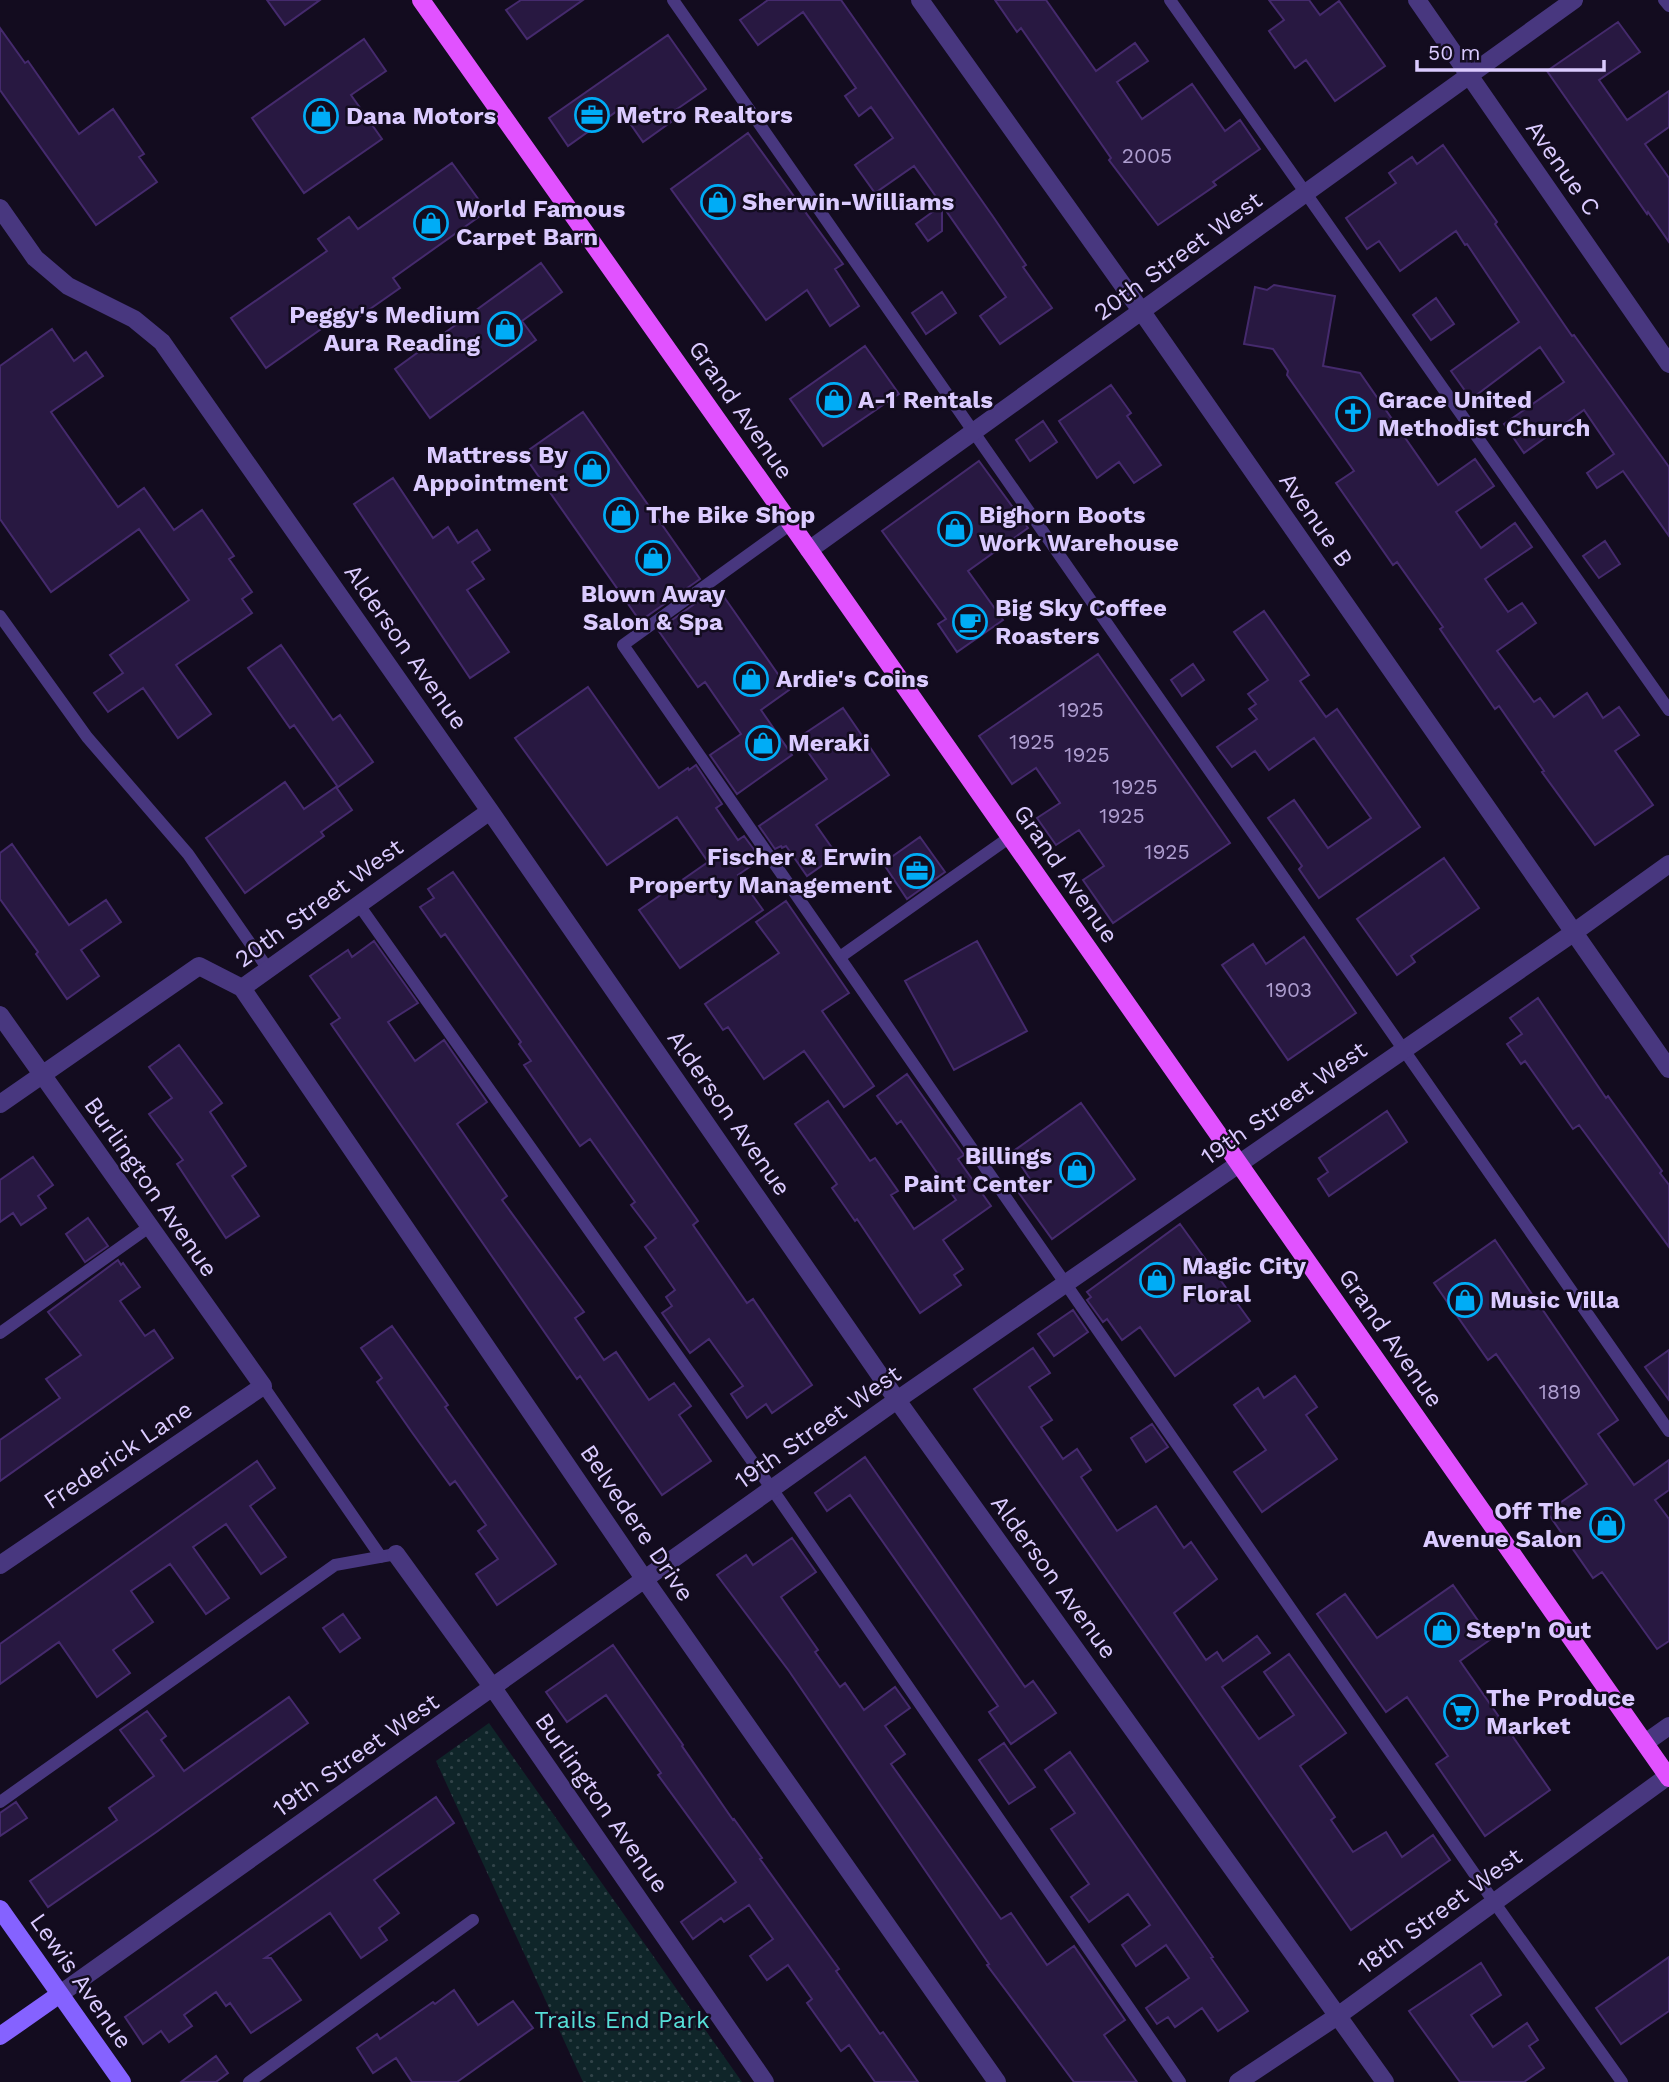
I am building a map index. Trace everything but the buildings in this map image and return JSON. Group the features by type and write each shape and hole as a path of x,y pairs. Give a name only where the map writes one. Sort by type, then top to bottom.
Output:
{"main road":[{"name":"Grand Avenue","path":"421,0 1668,1777"}],"street":[{"name":"Avenue B","path":"919,0 1142,312 1669,1069"},
{"name":"Avenue C","path":"1417,0 1669,364"},
{"name":"20th Street West","path":"809,550 1574,0"},
{"name":"Alderson Avenue","path":"0,208 35,258 68,286 134,318 162,342 897,1400 1385,2082"},
{"name":"20th Street West","path":"0,1104 199,966 242,988 490,811"},
{"name":"19th Street West","path":"0,2036 897,1400 1669,864"},
{"name":"Belvedere Drive","path":"242,988 645,1580 997,2082"},
{"name":"Burlington Avenue","path":"0,1014 263,1386"},
{"name":"Frederick Lane","path":"0,1565 263,1386"},
{"name":"Burlington Avenue","path":"389,1555 493,1688 765,2082"},
{"path":"1645,1743 1669,1726"},
{"name":"18th Street West","path":"1238,2082 1339,2015 1668,1777"},
{"name":"Lewis Avenue","path":"0,1909 122,2082"}],"lane":[{"path":"673,0 1669,1431"},
{"path":"1170,0 1669,710"},
{"path":"1664,0 1669,6"},
{"path":"791,524 623,645 1494,1902 1622,2082"},
{"path":"0,616 87,737 188,854 268,970"},
{"path":"840,957 1010,837"},
{"path":"359,905 772,1490 1180,2082"},
{"path":"0,1333 149,1227"},
{"path":"0,1802 335,1566 389,1555 263,1386"},
{"path":"249,2082 473,1920"}],"green space":[{"name":"Trails End Park","path":"489,1723 742,2082 583,2082 436,1761"}],"place":[{"name":"Metro Realtors","path":"592,115"},
{"name":"Dana Motors","path":"321,116"},
{"name":"Sherwin-Williams","path":"718,202"},
{"name":"World Famous Carpet Barn","path":"431,223"},
{"name":"Peggy's Medium Aura Reading","path":"505,329"},
{"name":"A-1 Rentals","path":"834,400"},
{"name":"Grace United Methodist Church","path":"1353,414"},
{"name":"Mattress By Appointment","path":"592,469"},
{"name":"The Bike Shop","path":"621,515"},
{"name":"Bighorn Boots Work Warehouse","path":"955,529"},
{"name":"Blown Away Salon & Spa","path":"653,558"},
{"name":"Big Sky Coffee Roasters","path":"970,622"},
{"name":"Ardie's Coins","path":"751,679"},
{"name":"Meraki","path":"763,743"},
{"name":"Fischer & Erwin Property Management","path":"917,871"},
{"name":"Billings Paint Center","path":"1077,1170"},
{"name":"Magic City Floral","path":"1157,1280"},
{"name":"Music Villa","path":"1465,1300"},
{"name":"Off The Avenue Salon","path":"1607,1525"},
{"name":"Step'n Out","path":"1442,1630"},
{"name":"The Produce Market","path":"1461,1712"}]}
